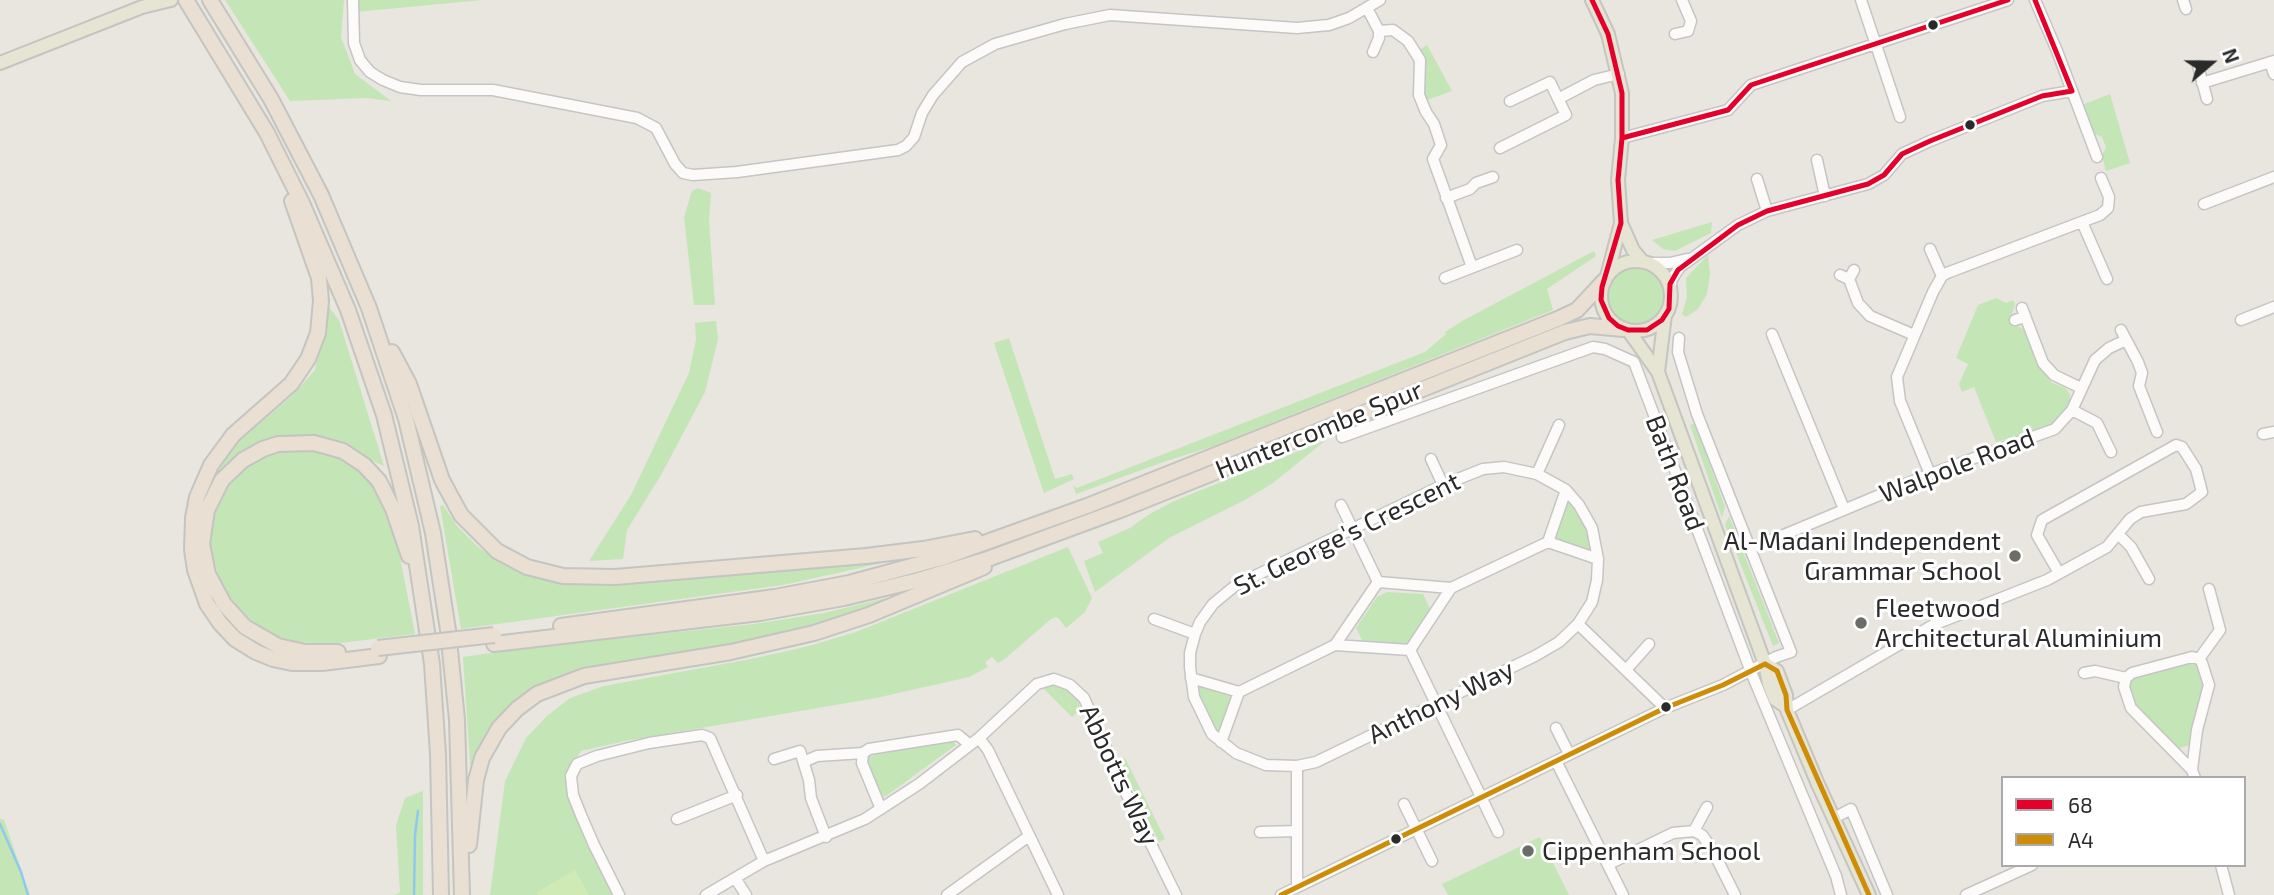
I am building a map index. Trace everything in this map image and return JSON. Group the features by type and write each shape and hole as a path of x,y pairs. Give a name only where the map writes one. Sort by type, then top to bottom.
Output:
{"highway":[{"path":"186,0 267,133 325,253 374,384 403,490 424,604 436,719 440,895"},
{"path":"210,0 292,137 339,233 389,363 416,458 440,573 457,720 464,895"},
{"path":"267,133 317,270 321,301 320,324 312,350 297,377 275,400 233,435 211,465 197,497 192,550 195,570 207,604 235,639 264,656 281,662 311,663 379,652 697,621 802,606 919,580 1018,548"},
{"name":"Huntercombe Spur","path":"1028,529 1563,317 1577,310 1606,279"},
{"path":"369,308 408,384 442,480 461,515 504,557 527,567 563,576 615,577 892,553 939,547 1028,529"},
{"name":"Huntercombe Spur","path":"1018,548 1123,509 1565,332 1590,326 1625,329"},
{"path":"379,652 325,653 288,649 266,641 231,613 208,574 202,534 213,494 236,465 263,449 296,442 333,447 364,465 379,481 390,501 424,604"},
{"path":"494,639 831,587 945,557 1028,529"},
{"path":"464,895 479,767 499,728 517,709 537,694 584,676 731,652 814,634 937,589 1018,548"}],"main road":[{"path":"0,63 142,7 171,0"},
{"path":"1592,0 1608,34 1622,93 1618,180 1621,223 1601,296 1603,308 1612,322 1625,329 1647,330 1665,315 1670,303 1670,289 1662,273 1633,250 1621,223"},
{"path":"1606,279 1620,265 1645,262"},
{"name":"Bath Road","path":"1658,372 1665,315"},
{"name":"Bath Road","path":"1625,329 1658,372 1765,664 1766,676 1775,699 1786,708 1869,895"}],"street":[{"path":"353,0 354,43 360,61 370,72 383,80 400,87 421,90 493,90 637,118 656,128 675,164 683,173 693,175 737,172 898,150 914,137 922,113 933,94 962,62 995,44 1065,24 1110,15 1297,28 1329,25 1349,18 1380,0"},
{"path":"1675,34 1688,30 1691,21 1682,0"},
{"path":"1861,0 1900,117"},
{"path":"1622,138 1728,110 1751,85 2008,0"},
{"path":"2035,0 2096,144 2097,157"},
{"path":"1367,8 1379,31 1373,52"},
{"path":"1379,31 1393,30 1408,41 1420,60 1419,94 1441,145 1433,159 1472,267"},
{"path":"2203,83 2272,61 2274,74"},
{"path":"2198,66 2207,99"},
{"path":"1558,99 1594,80 1619,74"},
{"path":"1500,148 1566,115 1550,82 1510,101"},
{"path":"1670,289 1675,273 1691,258 1738,225 1767,211 1868,184 1884,175 1902,154 1930,141 2042,96 2072,91"},
{"path":"1817,160 1825,196"},
{"path":"1446,198 1493,177"},
{"path":"2204,204 2274,177"},
{"path":"1930,474 1900,401 1897,377 1942,276 2100,215 2108,208 2109,197 2101,178"},
{"path":"1757,179 1767,211"},
{"path":"2082,222 2107,279"},
{"path":"1930,249 1942,276"},
{"path":"1445,278 1517,250"},
{"path":"1645,262 1678,262 1691,258"},
{"path":"1848,275 1858,303 1870,316 1914,335"},
{"path":"2241,320 2274,307"},
{"path":"2015,320 2024,312 2043,363 2054,375 2081,388"},
{"path":"1772,334 1844,509"},
{"name":"Walpole Road","path":"1750,549 1930,474 2055,429 2072,410 2095,360 2124,335 2142,373 2139,386 2157,432"},
{"path":"1281,895 1665,708 1752,672 1791,652 1697,414 1678,352 1679,338"},
{"name":"Bath Road","path":"1342,438 1594,347 1634,362 1752,672 1836,876 1841,895"},
{"path":"1647,399 1665,393"},
{"path":"2072,410 2098,423 2111,452"},
{"path":"1537,474 1559,425"},
{"path":"2263,435 2274,432"},
{"path":"1786,708 1933,625 2047,580 2106,547 2130,519 2141,512 2186,504 2202,492 2196,469 2182,447 2176,446 2042,520 2037,535 2059,573"},
{"path":"1431,459 1443,485"},
{"name":"St. George's Crescent","path":"1297,766 1266,765 1236,753 1212,734 1194,697 1191,653 1195,634 1213,604 1236,584 1443,485 1483,469 1504,467 1537,474 1566,490 1579,505 1592,528 1598,559 1597,580 1592,602 1578,624"},
{"path":"1410,650 1451,589 1548,541 1566,490"},
{"path":"1341,505 1378,582"},
{"path":"2118,534 2131,547 2149,579"},
{"path":"1548,541 1598,559"},
{"path":"1378,582 1451,589"},
{"path":"1191,678 1239,692 1335,645 1378,582"},
{"path":"2199,659 2220,630 2209,589"},
{"path":"1154,619 1195,634"},
{"path":"1578,624 1665,708"},
{"name":"Anthony Way","path":"1297,766 1316,762 1535,656 1559,642 1578,624"},
{"path":"1626,670 1649,644"},
{"path":"1335,645 1410,650"},
{"path":"1410,650 1498,832"},
{"path":"2193,774 2131,708 2124,687 2126,678 2132,673 2192,657 2199,659"},
{"path":"2193,774 2197,730 2208,685 2199,659"},
{"path":"2084,673 2095,671 2126,678"},
{"name":"Abbotts Way","path":"706,895 764,861 865,820 974,741 1037,684 1054,679 1070,685 1084,698 1124,789 1176,895"},
{"path":"1221,742 1239,692"},
{"path":"1556,728 1569,754"},
{"path":"619,895 573,795 571,776 577,764 649,743 702,735 710,738 764,861"},
{"path":"808,760 817,756 863,753 869,749 958,735 974,741 988,750 1058,895"},
{"path":"774,758 800,751 809,780 811,798 827,837"},
{"path":"863,753 862,763 881,809"},
{"path":"1556,761 1623,895"},
{"path":"1297,766 1297,887"},
{"path":"677,820 737,795"},
{"path":"1404,804 1432,861"},
{"path":"1694,831 1707,807"},
{"path":"1834,818 1851,809 1887,895"},
{"path":"1261,832 1297,831"},
{"path":"1609,864 1673,833 1694,831 1702,835 1712,849 1735,895"},
{"path":"947,895 1029,836"},
{"path":"1966,895 2028,867"},
{"path":"2222,867 2230,895"},
{"path":"735,878 746,895"}],"green space":[{"path":"225,0 344,0 341,37 355,74 391,101 366,98 290,101"},
{"path":"356,0 482,0 356,12"},
{"path":"1427,45 1452,91 1427,100 1429,107 1423,102 1419,50"},
{"path":"2110,94 2130,163 2106,171 2102,156 2106,147 2102,137 2093,133 2082,105"},
{"path":"698,188 711,193 709,220 715,305 694,305 684,217 692,191"},
{"path":"1712,222 1711,233 1675,251 1663,249 1652,240"},
{"path":"1594,251 1596,256 1547,289 1553,310 1214,446 1076,494 1073,485 1077,488 1425,352 1446,334 1445,332 1464,320"},
{"path":"1708,255 1710,274 1707,294 1698,309 1686,317 1682,314 1687,297 1686,278"},
{"path":"1629,267 1641,267 1656,275 1664,290 1664,302 1656,317 1641,325 1629,325 1614,317 1606,302 1606,290 1614,275"},
{"path":"1996,298 2006,303 2013,300 2015,304 2012,314 2018,326 2026,331 2039,365 2052,383 2064,387 2070,394 2070,400 2061,417 2046,428 1996,442 1974,387 1962,392 1959,384 1968,364 1956,358 1978,305"},
{"path":"329,307 339,320 384,466 318,437 290,436 258,445 218,471 235,444 292,396 315,370"},
{"path":"716,321 718,339 705,392 661,475 627,530 623,559 589,561 631,495 689,373 696,340 695,323"},
{"path":"1009,338 1055,479 1072,474 1074,479 1044,493 994,343"},
{"path":"1695,423 1725,507 1722,518 1690,425"},
{"path":"1326,440 1273,483 1169,538 1095,592 1084,561 1103,553 1098,542 1130,528 1174,501"},
{"path":"288,449 312,449 333,455 356,468 375,488 396,537 415,634 331,644 297,642 276,636 259,626 242,612 228,594 218,575 211,549 211,523 218,503 235,476 244,469 258,459"},
{"path":"1567,502 1570,502 1589,533 1593,550 1591,555 1553,540"},
{"path":"443,505 457,526 478,547 501,563 528,576 559,583 587,585 914,556 783,585 461,629 440,506"},
{"path":"1729,516 1779,643 1773,646 1725,525"},
{"path":"1068,547 1092,598 1085,612 1066,628 1056,617 1051,619 1006,658 998,663 992,657 985,662 988,667 969,677 876,698 581,751 565,776 568,795 587,845 613,895 490,895 505,781 526,738 547,716 570,698 604,686 756,658 856,632"},
{"path":"1387,592 1423,594 1432,613 1412,642 1401,647 1364,644 1356,628 1377,597"},
{"path":"903,594 824,625 734,644 588,668 551,680 539,687 481,747 472,767 470,764 463,657 754,624 824,613"},
{"path":"2190,661 2198,665 2204,683 2189,745 2178,749 2133,705 2128,686 2133,678"},
{"path":"1054,684 1067,688 1077,699 1081,709 1072,717 1043,688 1043,685"},
{"path":"1196,685 1234,698 1222,733 1218,734 1199,704"},
{"path":"953,740 956,745 881,797 867,762 869,756"},
{"path":"1125,758 1165,839 1159,842 1119,761"},
{"path":"423,791 423,895 393,895 400,893 396,825 405,798"},
{"path":"0,819 4,820 30,895 0,895"},
{"name":"Cippenham School","path":"1540,837 1569,895 1448,895 1442,884"},
{"path":"575,870 589,895 538,895 537,892"}],"waterway":[{"path":"414,895 418,811"},
{"path":"0,824 28,895"}],"transit line":[{"name":"68","path":"1592,0 1608,34 1622,93 1618,180 1621,223 1602,287 1601,300 1609,318 1628,330 1647,330 1662,320 1669,309 1670,284 1678,270 1738,225 1767,211 1868,184 1884,175 1902,154 1930,141 2042,96 2072,91"},
{"name":"68","path":"1622,138 1728,110 1751,85 2008,0"},
{"name":"68","path":"2035,0 2072,91"},
{"name":"A4","path":"1765,664 1777,671 1786,695 1787,710 1869,895"},
{"name":"A4","path":"1281,895 1665,708 1723,685 1765,664"}],"place":[{"name":"Al-Madani Independent Grammar School","path":"2015,556"},
{"name":"Fleetwood Architectural Aluminium","path":"1861,623"},
{"name":"Cippenham School","path":"1528,851"}]}
